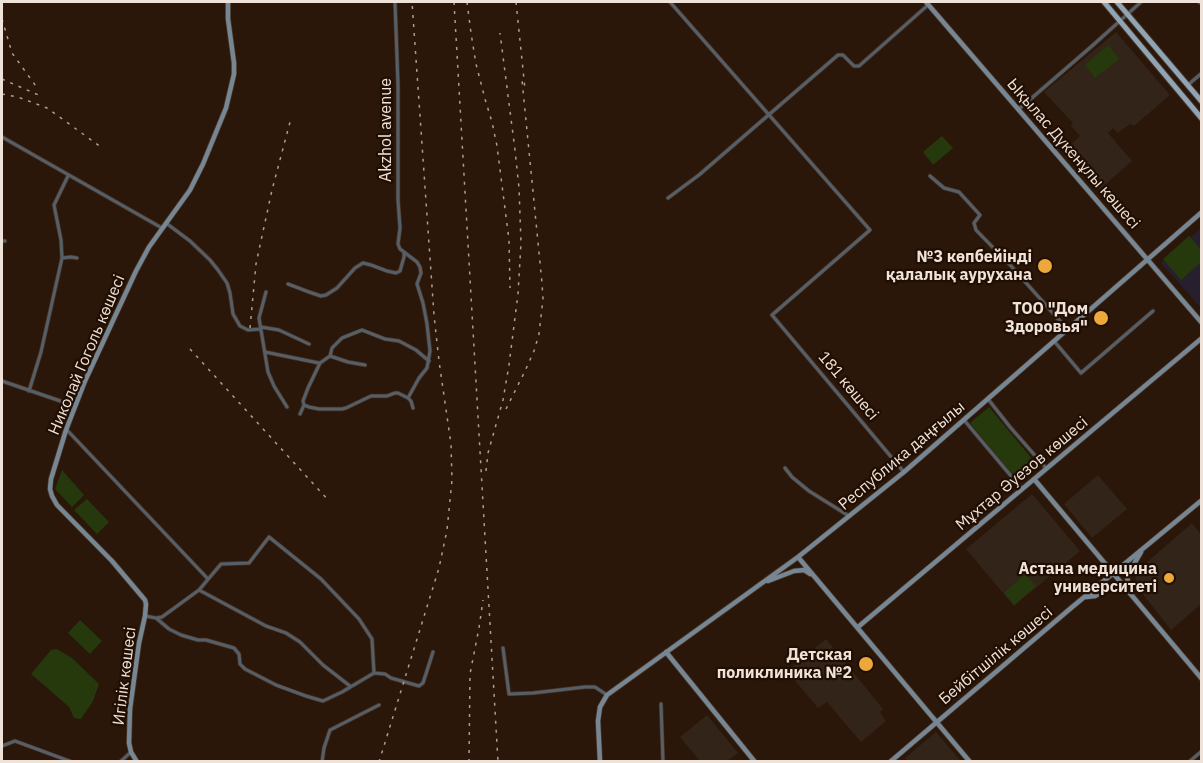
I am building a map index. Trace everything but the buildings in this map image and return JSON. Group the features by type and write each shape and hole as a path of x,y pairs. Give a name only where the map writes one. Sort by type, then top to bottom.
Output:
{"main road":[{"name":"Николай Гоголь көшесі","path":"146,604 121,572 57,505 50,489 51,479 75,406 138,267 190,190 226,108 234,74 228,2"},
{"path":"1104,2 1202,119"},
{"path":"1117,2 1130,11 1187,86 1202,102"},
{"name":"Ықылас Дүкенұлы көшесі","path":"927,3 1200,320"},
{"name":"Республика даңғылы","path":"600,762 598,721 600,707 607,695 798,557 904,472 1202,212"},
{"name":"Мұхтар Әуезов көшесі","path":"858,627 1202,338"},
{"path":"1034,479 1202,679"},
{"name":"Бейбітшілік көшесі","path":"890,762 1202,500"},
{"path":"1136,601 1129,587 1128,577 1143,549"},
{"path":"798,557 970,762"},
{"path":"760,585 799,570 804,570 819,582"},
{"path":"1084,598 1095,596 1110,587 1118,587 1129,592"},
{"name":"Игілік көшесі","path":"131,752 130,709 146,604"},
{"path":"666,652 754,762"},
{"path":"131,752 137,762"}],"street":[{"name":"Akzhol avenue","path":"395,2 400,228 398,244 404,255"},
{"path":"670,2 770,114"},
{"path":"1130,11 1135,2"},
{"path":"1019,109 1142,2"},
{"path":"668,198 699,175 838,55 843,55 854,66 859,66 927,3"},
{"path":"1187,86 1202,73"},
{"name":"181 көшесі","path":"770,114 870,230 772,315 904,472"},
{"path":"2,137 68,176 190,241 210,260 227,283 233,314 240,326 248,330 260,328 279,330 309,344"},
{"path":"29,390 62,258 54,205 68,176"},
{"path":"930,176 944,188 959,192 980,215 974,223 976,230 1067,329"},
{"path":"288,284 321,296 337,288 360,264 398,273 404,255 417,262 421,273 417,284 430,341 429,361 408,398"},
{"path":"62,258 71,256 77,258"},
{"path":"266,292 259,318 268,372 287,407"},
{"path":"1054,341 1081,373 1153,311"},
{"path":"300,414 308,388 320,363 330,356 332,348 342,338 362,330 385,339 399,341 416,350 429,361"},
{"path":"265,352 320,363"},
{"path":"330,356 364,364"},
{"path":"2,381 75,406"},
{"path":"304,405 335,410 346,408 371,396 398,393 408,398 413,408"},
{"path":"988,399 1046,468"},
{"path":"964,420 1022,489"},
{"path":"66,430 208,579"},
{"path":"785,468 809,491 849,516"},
{"path":"145,616 162,617 199,590 221,564 249,562 269,537 321,579 359,619 372,639 374,673"},
{"path":"199,590 266,626 286,633 300,642 323,665 351,687"},
{"path":"156,618 181,635 234,648 239,654 240,664 245,669 276,685 323,700 374,673 385,674 419,686 423,683 433,652"},
{"path":"503,648 509,694 594,687 607,695"},
{"path":"661,704 663,762"},
{"path":"322,762 330,730 380,705"},
{"path":"2,746 15,741 72,762"},
{"path":"1189,762 1202,751"},
{"path":"120,762 131,752"}],"shaded area":[{"path":"1116,32 1170,95 1134,126 1130,124 1118,133 1113,128 1108,133 1132,161 1099,190 1064,151 1080,136 1071,126 1073,123 1044,92"},
{"path":"1201,228 1201,308 1161,263"},
{"path":"1098,475 1127,509 1092,538 1064,504"},
{"path":"1032,494 1080,551 1014,606 966,549"},
{"name":"Астана медицина университеті","path":"1192,523 1201,535 1201,604 1171,630 1135,584 1136,572"},
{"path":"826,639 883,709 880,712 886,721 861,742 827,702 818,708 787,671"},
{"path":"707,715 738,753 727,761 700,761 680,737"},
{"path":"936,732 961,761 908,761 905,758"}],"green space":[{"path":"1108,45 1119,59 1095,78 1085,65"},
{"path":"942,136 953,148 933,165 923,152"},
{"path":"1189,236 1201,250 1201,262 1181,280 1163,259"},
{"path":"989,407 1038,466 1019,483 970,423"},
{"path":"62,470 84,495 72,507 55,489"},
{"path":"87,499 109,522 97,534 74,510"},
{"path":"1025,574 1036,586 1014,605 1004,593"},
{"path":"80,620 102,641 90,654 68,633"},
{"path":"57,649 72,658 99,684 93,701 81,719 74,718 69,707 31,674 51,650"}],"railway":[{"path":"379,762 439,568 447,530 452,480 451,444 434,315 412,2"},
{"path":"454,2 498,762"},
{"path":"467,2 476,64 497,146 509,240 510,288"},
{"path":"516,2 525,89"},
{"path":"2,19 12,53 38,89"},
{"path":"486,471 488,453 503,400 509,365 518,294 521,243 519,188 500,33"},
{"path":"2,79 43,97"},
{"path":"506,409 534,351 539,334 543,299 522,80"},
{"path":"2,94 18,97 47,108 101,147"},
{"path":"250,328 256,264 290,122"},
{"path":"190,349 329,501"},
{"path":"469,762 470,674 483,600"}],"place":[{"name":"№3 көпбейінді қалалық аурухана","path":"1045,266"},
{"name":"ТОО \"Дом Здоровья\"","path":"1101,318"},
{"name":"Астана медицина университеті","path":"1169,578"},
{"name":"Детская поликлиника №2","path":"866,664"}]}
